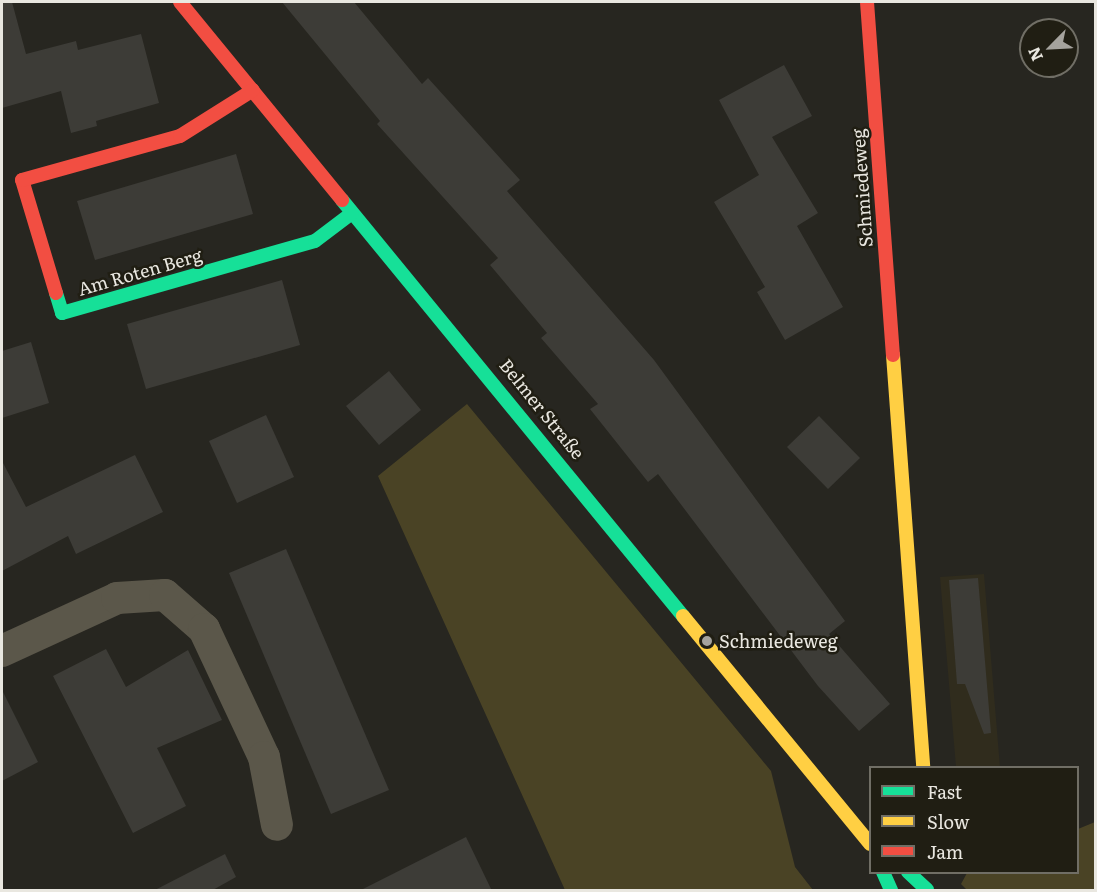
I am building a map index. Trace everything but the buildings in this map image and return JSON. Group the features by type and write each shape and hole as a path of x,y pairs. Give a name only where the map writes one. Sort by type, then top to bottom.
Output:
{"street":[{"name":"Belmer Straße","path":"180,2 352,213 473,353 869,843"},
{"name":"Schmiedeweg","path":"867,2 923,766"},
{"name":"Am Roten Berg","path":"253,90 180,136 22,180 62,313 315,241 352,213"},
{"path":"2,651 117,598 165,596 204,629 264,757 277,825"},
{"path":"883,874 891,891"},
{"path":"909,874 927,891"}],"shaded area":[{"path":"467,404 771,771 795,867 813,890 565,890 378,476"},
{"path":"984,574 1000,766 956,766 940,577"},
{"path":"1095,822 1095,890 967,890 961,884 966,874 1079,874 1079,829"}],"traffic: fast":[{"path":"342,200 683,616"},
{"path":"56,293 62,313 315,241 352,213"},
{"path":"884,874 891,890"},
{"path":"910,874 927,890"}],"traffic: slow":[{"path":"893,355 923,766"},
{"path":"683,616 869,843"}],"traffic: jam":[{"path":"180,2 342,200"},
{"path":"867,2 893,355"},
{"path":"56,293 22,180 180,136 253,90"}],"place":[{"name":"Schmiedeweg","path":"707,641"}]}
